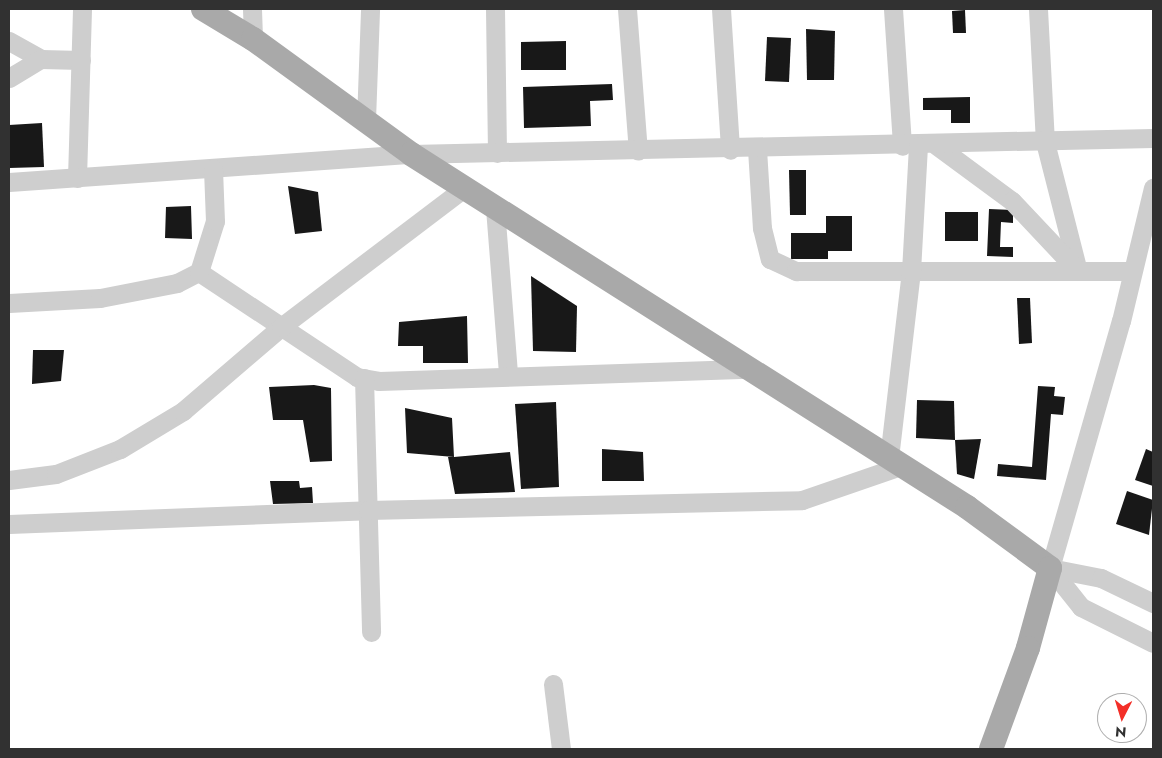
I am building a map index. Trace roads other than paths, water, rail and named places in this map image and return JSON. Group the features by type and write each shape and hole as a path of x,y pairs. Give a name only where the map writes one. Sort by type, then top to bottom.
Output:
{"main road":[{"path":"203,9 253,39 411,154 967,507 1050,568 1028,648 991,749"}],"street":[{"path":"77,178 82,9"},
{"path":"252,9 253,39"},
{"path":"366,120 370,9"},
{"path":"495,9 498,153"},
{"path":"627,9 638,151"},
{"path":"721,9 730,150"},
{"path":"9,524 368,510 802,500 895,462 911,271 918,146 893,9"},
{"path":"1038,9 1045,142 1078,271"},
{"path":"9,41 41,59 81,60"},
{"path":"9,78 41,59"},
{"path":"9,182 411,154 757,150 1153,138"},
{"path":"918,146 1012,201 1078,271"},
{"path":"757,150 762,228 770,259 796,271 1132,271"},
{"path":"9,303 100,298 177,283 199,272 215,221 213,169"},
{"path":"9,480 56,474 120,449 183,411 281,328 464,188"},
{"path":"1050,568 1153,188"},
{"path":"496,208 508,374"},
{"path":"199,272 343,370 364,378 748,369"},
{"path":"364,378 371,632"},
{"path":"1050,568 1101,578 1153,603"},
{"path":"1050,568 1081,607 1153,643"},
{"path":"554,684 561,749"}]}
